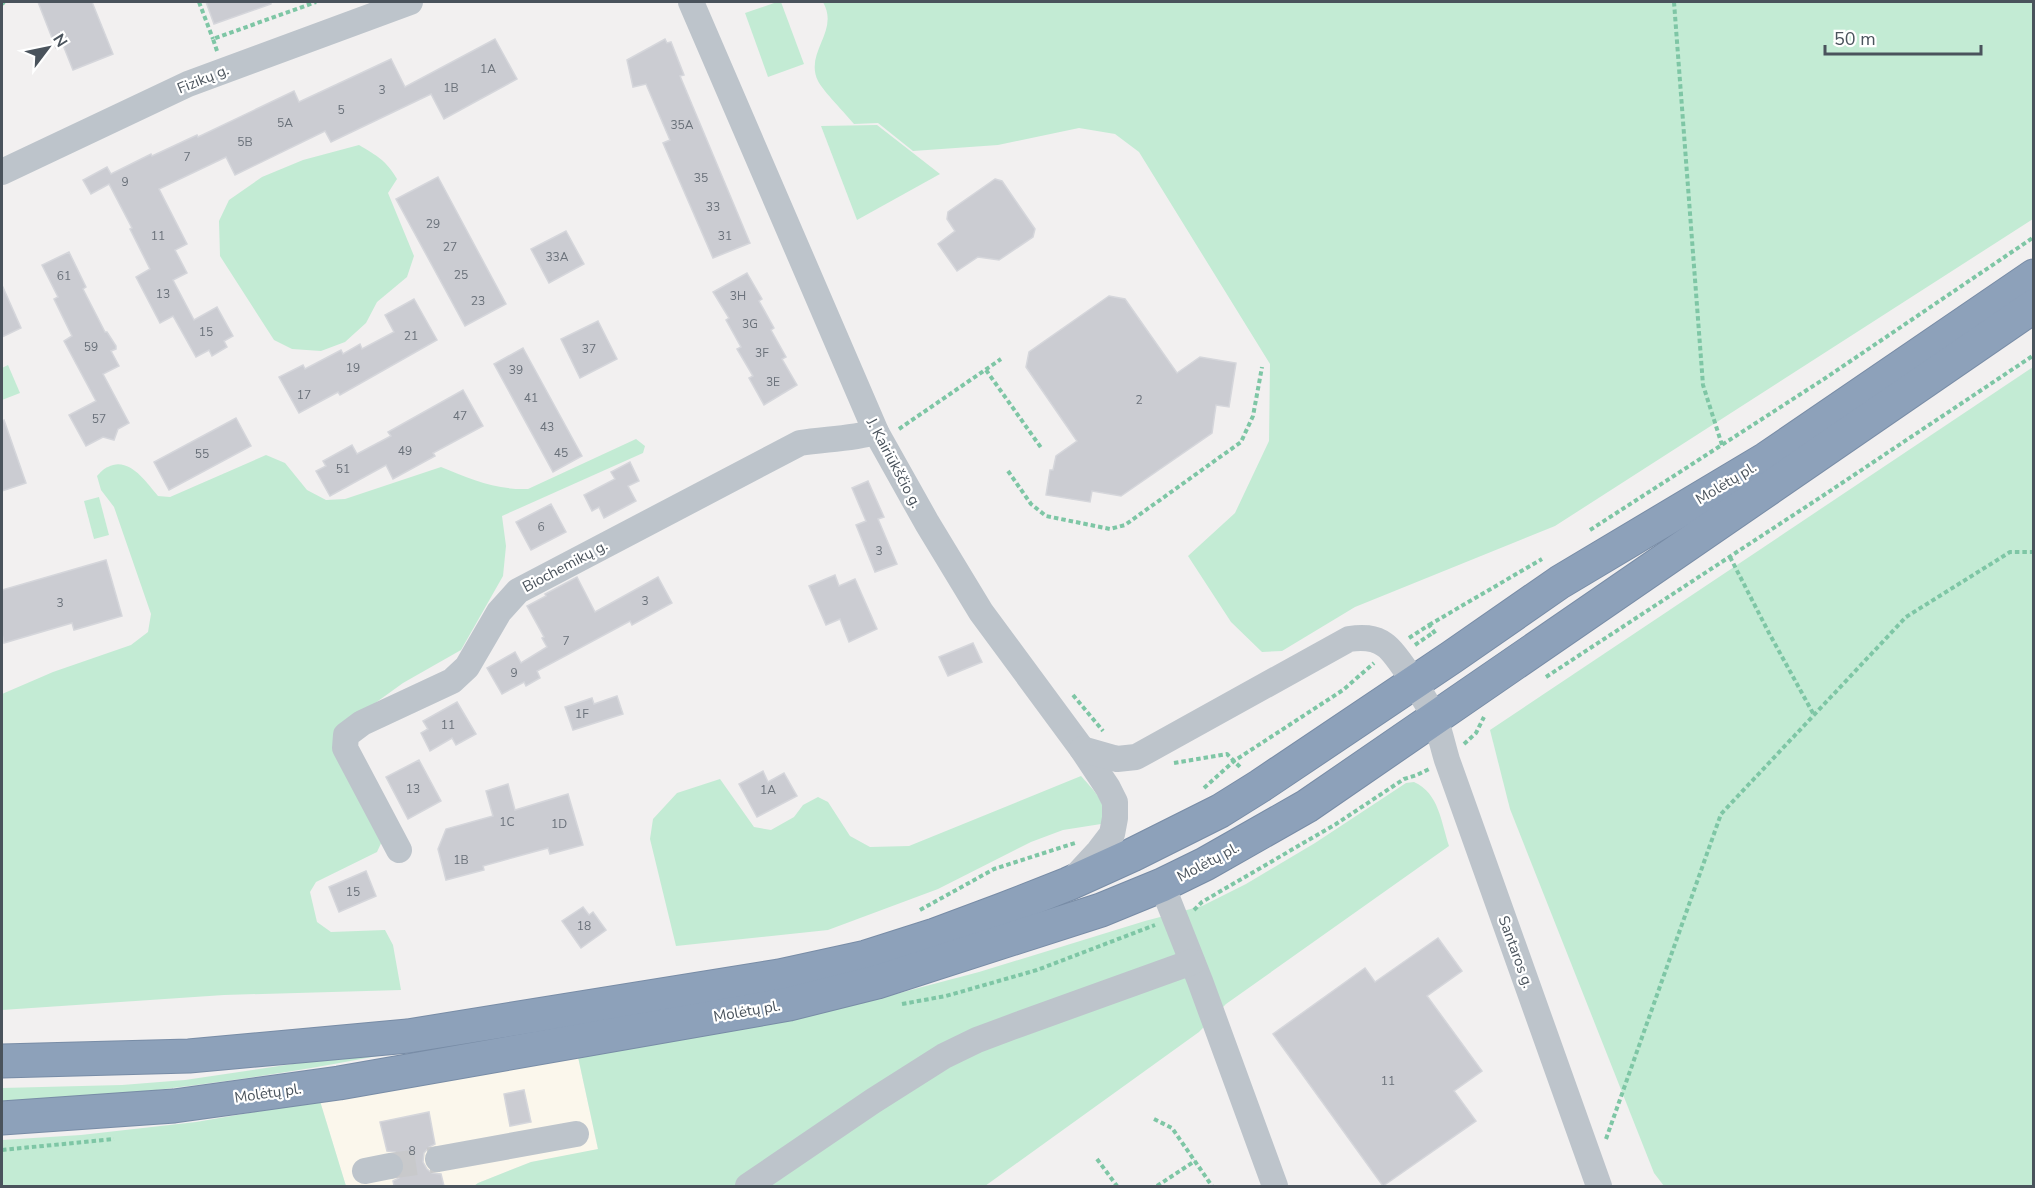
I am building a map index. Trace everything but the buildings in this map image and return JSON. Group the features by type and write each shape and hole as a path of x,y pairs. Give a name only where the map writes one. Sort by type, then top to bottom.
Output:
{"highway":[{"name":"Molėtų pl.","path":"2,1061 189,1056 267,1050 408,1036 566,1012 779,976 866,957 935,935 1068,884 1220,811 1260,786 1560,582 1766,459 2034,276"},
{"name":"Molėtų pl.","path":"2,1118 174,1106 328,1084 789,1004 877,982 1101,910 1162,885 1253,838 1307,806 2034,306"}],"street":[{"name":"Fizikų g.","path":"2,172 188,84 410,2"},
{"name":"J. Kairiūkščio g.","path":"691,2 879,437 927,524 981,612 1108,788 1115,802 1112,834"},
{"name":"Biochemikų g.","path":"399,850 345,748 346,735 362,723 452,681 466,667 499,612 518,591 800,443 824,439 879,437"},
{"path":"1082,749 1116,759 1136,757 1349,639 1375,639 1386,645 1434,717"},
{"name":"Santaros g.","path":"1434,717 1447,760 1597,1179"},
{"path":"1068,884 1112,834"},
{"path":"1162,885 1275,1186"},
{"path":"748,1186 944,1056 1020,1024 1192,962"},
{"path":"438,1159 576,1134"},
{"path":"365,1171 390,1166"}],"path":[{"path":"199,2 223,70"},
{"path":"213,39 316,2"},
{"path":"1674,2 1703,385 1722,445"},
{"path":"1582,535 1824,379 2034,237"},
{"path":"1543,678 2034,355"},
{"path":"879,437 1001,359"},
{"path":"1008,471 1031,504 1046,516 1110,529 1125,525 1241,442 1253,416 1262,367"},
{"path":"986,370 1041,449"},
{"path":"1597,1179 1721,814 1906,617 2010,552 2034,552"},
{"path":"1429,625 1552,554"},
{"path":"1730,557 1814,715"},
{"path":"1067,688 1109,737 1129,746 1136,757"},
{"path":"1168,764 1227,754 1234,761 1203,788"},
{"path":"917,912 994,869 1063,845 1112,834"},
{"path":"1154,1119 1172,1128 1212,1186"},
{"path":"1097,1158 1117,1186"},
{"path":"1157,1186 1195,1161"}],"shaded area":[{"path":"578,1057 598,1150 531,1162 474,1186 346,1186 320,1101"}],"green space":[{"path":"781,2 804,64 768,77 745,13"},
{"path":"823,2 2033,2 2033,219 1555,526 1355,607 1282,651 1262,652 1231,622 1188,556 1235,513 1269,441 1270,364 1139,152 1115,134 1079,128 998,145 913,151 878,123 854,124 829,96 818,81 815,71 815,61 827,23 827,13"},
{"path":"877,125 940,174 857,220 821,126"},
{"path":"359,145 385,163 397,179 388,193 414,256 407,277 377,302 366,323 345,342 321,351 292,349 274,340 220,256 219,221 229,200 262,177 303,160"},
{"path":"8,365 20,393 2,400 2,368"},
{"path":"2033,367 2033,1186 1664,1186 1654,1173 1510,809 1490,730"},
{"path":"636,439 645,446 643,453 502,516 506,546 503,576 461,650 403,683 342,727 384,837 377,852 316,882 310,892 317,922 331,932 385,930 393,945 401,990 224,995 2,1010 2,694 53,672 131,645 148,632 151,614 114,507 101,490 97,476 102,471 116,465 123,465 136,472 158,496 170,497 266,455 285,463 307,490 326,500 345,499 441,467 494,486 528,489"},
{"path":"99,497 109,535 94,539 84,501"},
{"path":"1081,776 1102,804 1101,824 1063,830 1031,842 938,889 828,930 676,946 650,839 653,819 677,793 720,779 754,827 771,830 794,817 803,805 818,797 828,802 850,836 870,847 909,846"},
{"path":"1414,782 1429,793 1434,801 1449,846 1226,1004 1199,1032 985,1186 474,1186 531,1162 598,1149 578,1057 854,1005 979,972 1202,906 1246,884 1315,843 1406,783"},
{"path":"373,1052 384,1053 330,1065 190,1086 2,1104 2,1088 122,1085 185,1080"},
{"path":"320,1101 346,1186 2,1186 2,1140 81,1135 196,1122"}],"tunnel":[{"path":"390,1166 438,1159"}]}
